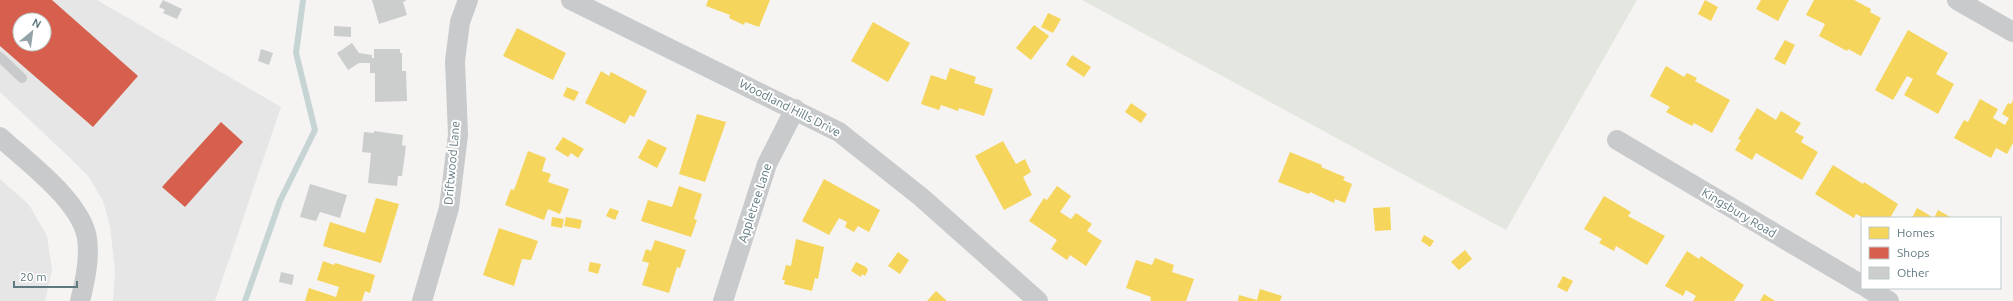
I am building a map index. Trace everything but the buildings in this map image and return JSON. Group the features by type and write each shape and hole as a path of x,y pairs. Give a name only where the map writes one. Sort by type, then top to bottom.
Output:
{"street":[{"name":"Driftwood Lane","path":"422,301 449,208 458,135 455,61 460,22 468,0"},
{"name":"Woodland Hills Drive","path":"571,0 839,132 921,197 1038,301"},
{"path":"1957,0 2013,32"},
{"name":"Appletree Lane","path":"723,301 767,164 795,109"},
{"path":"0,137 66,198 80,216 86,237 88,258 85,282 80,301"},
{"name":"Kingsbury Road","path":"1617,140 1861,284"},
{"path":"1869,289 1889,301"}],"lane":[{"path":"0,57 22,78"}],"shaded area":[{"path":"0,0 97,0 281,107 215,301 113,301 115,271 110,226 103,201 89,177 0,92"},
{"path":"1082,0 1637,0 1506,230"},
{"path":"0,179 29,205 47,236 52,270 45,301 0,301"}],"waterway":[{"path":"245,301 280,201 315,130 296,53 303,0"}]}
